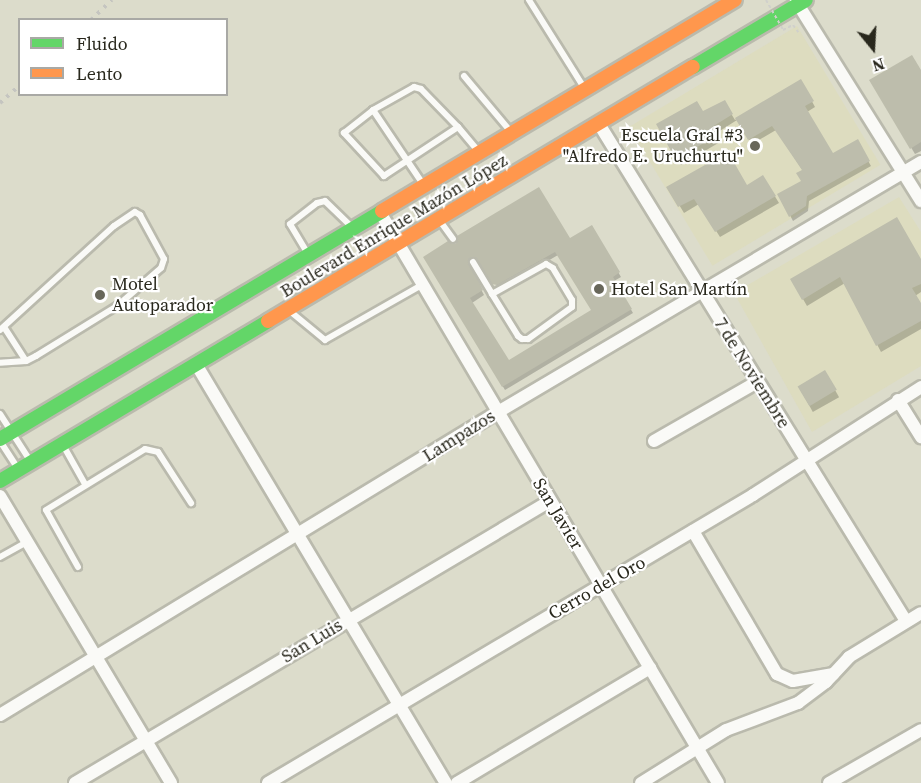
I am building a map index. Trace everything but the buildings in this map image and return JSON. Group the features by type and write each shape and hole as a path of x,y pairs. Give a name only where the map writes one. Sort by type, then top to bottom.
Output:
{"main road":[{"name":"Boulevard Enrique Mazón López","path":"0,440 12,430 482,155 585,89 735,0"},
{"name":"Boulevard Enrique Mazón López","path":"0,481 399,245 800,2"}],"street":[{"path":"800,2 921,201"},
{"name":"7 de Noviembre","path":"599,124 906,621"},
{"name":"Lampazos","path":"0,715 298,536 498,412 921,162"},
{"name":"San Javier","path":"381,214 718,783"},
{"path":"196,364 446,783"},
{"path":"654,441 758,382"},
{"name":"Cerro del Oro","path":"268,783 399,703 693,531 921,387"},
{"path":"898,400 921,437"},
{"path":"0,496 171,783"},
{"name":"San Luis","path":"75,783 550,501"},
{"path":"693,531 777,674 793,681 833,674"},
{"path":"641,783 745,720 798,703 833,674 849,657 921,613"},
{"path":"457,783 650,668"},
{"path":"830,783 921,730"}],"lane":[{"path":"529,0 585,89"},
{"path":"464,76 513,135"},
{"path":"458,128 389,175 381,174 345,138 347,128 373,110 407,90 421,89 458,128 482,155"},
{"path":"373,110 425,188"},
{"path":"309,256 290,224 317,203 326,201 354,230"},
{"path":"0,363 26,361 117,306 161,268 164,258 140,215 135,212 114,226 2,328 26,361"},
{"path":"440,220 453,239"},
{"path":"473,262 492,294 522,339 528,339 572,307 572,300 553,268 546,264 492,294"},
{"path":"288,310 325,340 422,285"},
{"path":"0,414 31,462"},
{"path":"0,440 19,469"},
{"path":"62,444 85,484"},
{"path":"78,567 46,510 85,484 146,449 153,449 191,503"},
{"path":"0,557 27,542"}],"path":[{"path":"766,0 783,30 793,25 799,33"}],"shaded area":[{"name":"Escuela Gral #3 \"Alfredo E. Uruchurtu\"","path":"797,26 880,165 712,266 629,127"},
{"path":"899,197 921,232 921,366 812,432 734,293"}],"railway":[{"path":"93,18 112,0"},
{"path":"0,103 18,87"}],"traffic: fast":[{"path":"693,67 806,0"},
{"path":"0,439 382,211"},
{"path":"0,481 268,321"}],"traffic: slow":[{"path":"382,211 735,0"},
{"path":"268,321 693,67"}],"place":[{"name":"Escuela Gral #3 \"Alfredo E. Uruchurtu\"","path":"755,146"},
{"name":"Hotel San Martín","path":"599,289"},
{"name":"Motel Autoparador","path":"100,295"}]}
